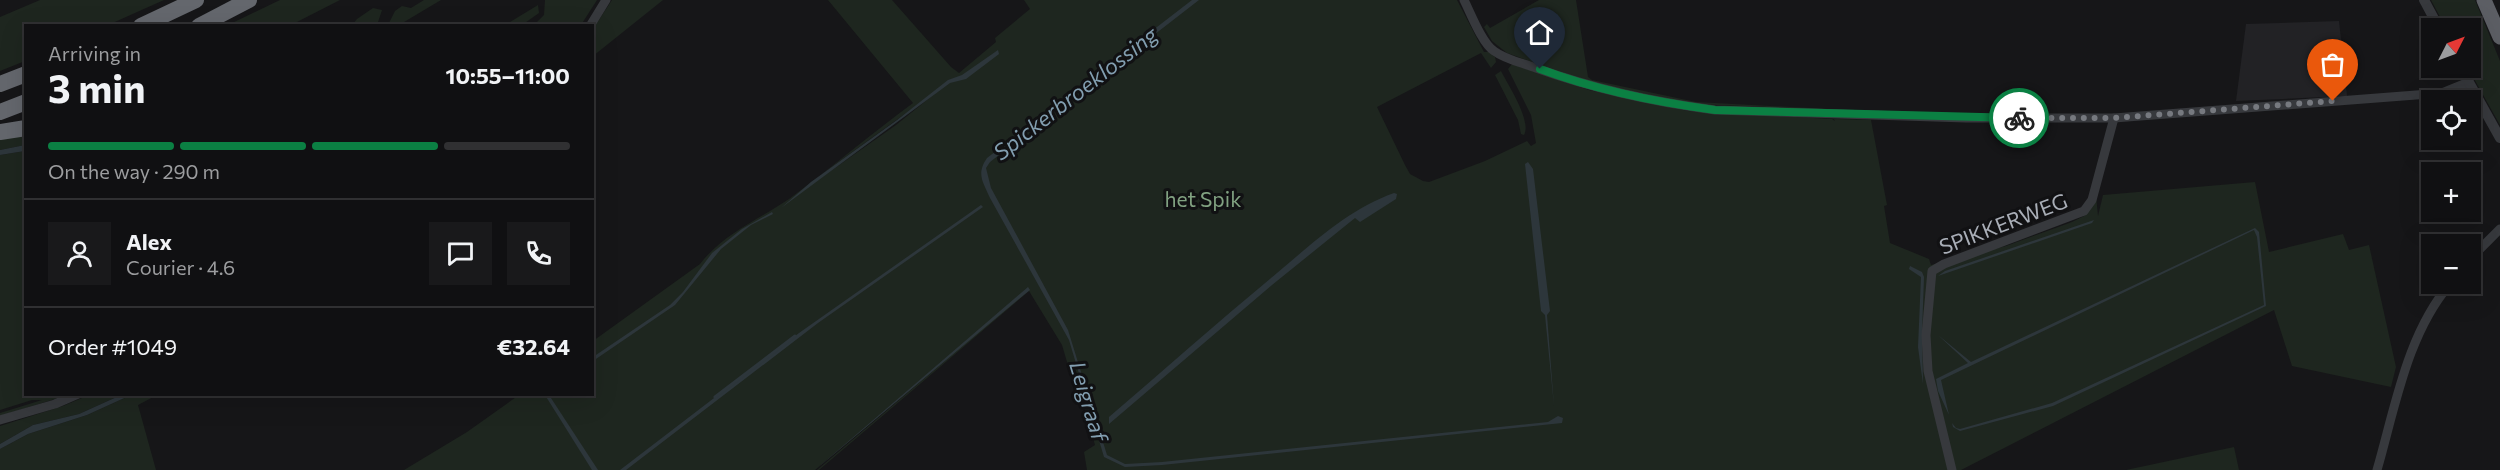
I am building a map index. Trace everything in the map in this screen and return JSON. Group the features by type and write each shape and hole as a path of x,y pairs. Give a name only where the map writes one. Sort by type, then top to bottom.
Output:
{"highway":[{"path":"145,24 196,0"},
{"path":"203,24 249,0"},
{"path":"2484,0 2500,37"},
{"path":"0,84 24,75"},
{"path":"0,112 24,103"},
{"path":"0,132 24,128"}],"street":[{"path":"591,24 606,0"},
{"path":"1464,0 1486,43 1493,51 1504,56 1575,82 1605,90 1715,110 1966,118 2114,118 2442,93 2469,82"},
{"path":"2424,0 2434,18"},
{"path":"2467,78 2500,138"},
{"name":"SPIKKERWEG","path":"1952,470 1928,371 1926,335 1932,271 1944,264 2084,211 2092,200 2114,118"},
{"path":"2481,248 2500,229"},
{"path":"2378,470 2409,360 2422,325 2443,294"},
{"path":"0,420 55,404 73,396"}],"shaded area":[{"path":"2339,21 2347,96 2236,101 2246,24"}],"green space":[{"path":"40,0 164,0 110,24 24,24 24,61 0,71 0,17"},
{"path":"280,0 340,0 293,24 230,24"},
{"path":"424,0 441,0 401,24 388,24 395,11 402,6 411,8"},
{"path":"545,0 597,0 582,24 535,24 544,15"},
{"path":"612,0 663,0 594,55 594,27"},
{"name":"het Spik","path":"828,0 892,0 951,67 959,73 996,42 995,38 1030,9 1024,0 1457,0 1484,52 1489,52 1495,57 1496,62 1491,68 1481,53 1377,107 1410,174 1423,181 1429,182 1485,161 1527,141 1531,146 1536,143 1531,115 1508,69 1512,64 1589,90 1688,111 1835,121 1834,119 1871,120 1887,205 1884,206 1890,243 1929,259 1931,265 2006,246 2072,222 2084,216 2096,195 2098,216 2103,195 2255,182 2269,252 2343,234 2349,250 2369,245 2396,367 2391,387 2292,366 2274,310 1961,470 1087,470 1084,452 1095,445 1079,389 1075,389 1062,345 1029,291 819,470 817,470 972,338 815,470 404,470 467,432 518,396 594,396 594,340 700,264 719,244 809,184 798,194 896,125 953,79 819,176 913,103","holes":["1081,380 1086,386 1098,427 1101,428 1098,429 1102,440 1099,441"]},
{"path":"1539,0 1576,0 1588,77 1592,80 1696,102 1868,111 1691,104 1586,81 1507,53 1492,41 1484,27 1487,24 1490,28"},
{"path":"2431,0 2475,0 2500,61 2500,125 2474,78 2481,78 2481,18 2441,18"},
{"path":"538,5 539,13 523,24 507,24"},
{"path":"373,8 382,10 377,24 353,24"},
{"path":"1501,71 1522,112 1526,129 1524,135 1521,134 1518,120 1495,75"},
{"path":"24,132 24,145 0,150 0,137"},
{"path":"24,151 24,396 65,396 0,416 0,413 42,400 32,400 0,410 0,155"},
{"path":"87,396 119,396 79,414 33,425 0,444 0,426"},
{"path":"129,396 155,396 138,405 156,470 0,470 0,449 28,434 87,415"},
{"path":"2234,447 2239,470 2126,470"}],"water":[{"name":"Spickerbroeklossing","path":"1192,0 1199,0 990,162 986,168 991,188 1068,330 1098,427 1102,428 1099,429 1107,455 1125,464 1162,462 1548,422 1558,416 1563,418 1562,423 1162,465 1125,467 1104,457 1069,340 990,198 981,173 987,158"},
{"path":"998,50 999,54 966,79 950,83 781,208 811,182 948,80 962,75"},
{"path":"24,145 24,151 0,155 0,150"},
{"path":"1528,162 1533,169 1550,311 1547,315 1554,406 1545,315 1541,311 1525,164"},
{"path":"1394,193 1397,194 1396,199 1360,222 1355,218 1272,285 1109,424 1109,417 1318,238 1362,208"},
{"path":"981,205 983,207 818,323 626,470 620,470 799,333"},
{"path":"772,212 773,214 751,225 721,249 675,305 594,360 594,356 670,305 683,292 712,253 742,229"},
{"path":"2094,220 2092,223 1938,276 1945,271"},
{"path":"2255,228 2259,232 2266,306 2053,406 1960,431 1953,427 1952,423 1960,429 2052,403 2264,305 2257,237 2254,230 1941,380 1949,415 1938,391 1936,379 1968,363 1938,335 1971,362"},
{"path":"1910,266 1922,272 1924,277 1923,384 1918,347 1921,277 1909,269"},
{"path":"1028,287 1030,290 815,470"},
{"path":"119,396 129,396 87,415 28,434 0,449 0,444 33,425 79,414"},
{"path":"546,396 550,396 598,470 592,470"}],"waterway":[{"name":"Leigraaf","path":"715,397 795,336"}],"way so far":[{"path":"2019,118 2114,118 2333,101"}],"route":[{"path":"1540,69 1605,90 1715,110 2019,118"}]}
